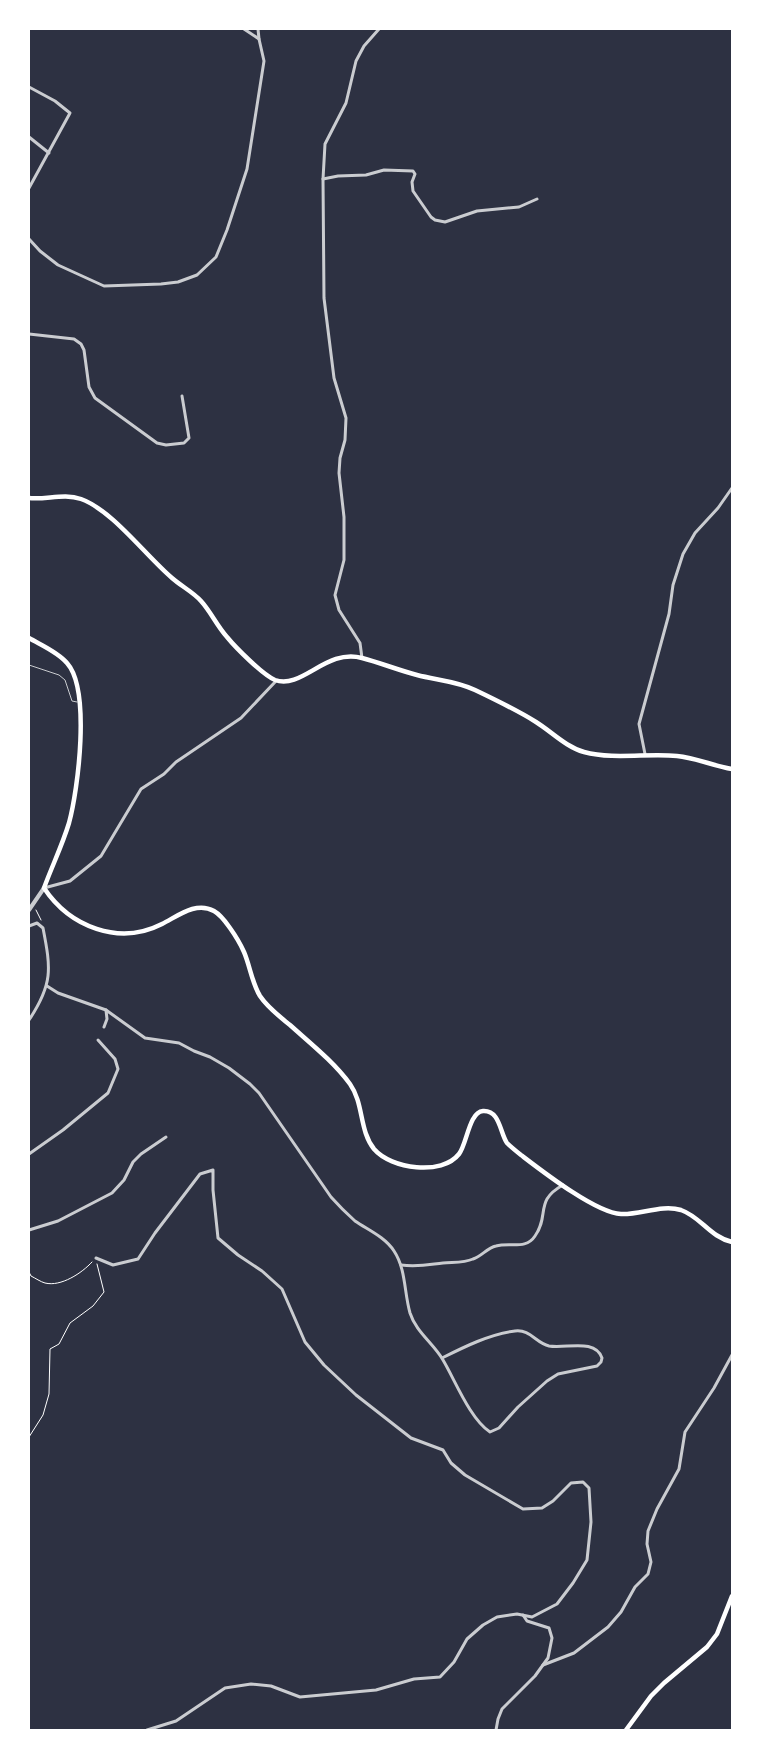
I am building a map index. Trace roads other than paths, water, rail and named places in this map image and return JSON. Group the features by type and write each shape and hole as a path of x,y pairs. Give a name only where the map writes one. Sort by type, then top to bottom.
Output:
{"main road":[{"path":"29,498 73,496 96,506 171,577 201,601 227,637 263,672 276,680 289,681 335,658 352,656 397,670 473,689 514,709 570,746 583,752 618,756 645,754 679,756 732,769"},
{"path":"29,638 68,663 72,670 80,703 80,752 71,813 65,836 44,888 56,904 70,917 90,927 111,933 125,934 143,931 189,910 209,908 217,912 240,944 258,994 268,1007 339,1070 350,1084 360,1105 366,1136 374,1148 389,1160 407,1166 424,1167 449,1162 456,1158 464,1147 473,1118 483,1111 489,1112 498,1120 503,1136 514,1150 563,1185 606,1211 632,1214 663,1209 681,1210 692,1216 721,1239 732,1242"},
{"path":"626,1730 641,1708 664,1682 706,1647 717,1634 732,1596"}],"street":[{"path":"244,29 259,39"},
{"path":"29,239 40,251 58,265 104,286 161,284 178,282 198,275 216,257 247,169 264,61 258,29"},
{"path":"362,658 360,643 339,610 335,595 344,560 344,517 339,473 340,458 345,440 346,418 334,378 324,298 323,179 325,144 346,103 356,61 364,46 379,29"},
{"path":"29,87 55,101 70,113 29,188"},
{"path":"29,137 49,152"},
{"path":"323,179 338,176 366,175 384,170 413,170 415,174 412,182 413,191 431,217 441,222 486,209 520,207 537,199"},
{"path":"29,334 74,339 81,344 84,350 89,387 95,398 162,445 184,443 189,438 182,396"},
{"path":"645,754 639,724 669,614 673,585 683,554 695,533 718,508 732,488"},
{"path":"30,908 44,888 70,881 101,856 141,789 164,774 176,762 241,718 276,680"},
{"path":"29,926 35,923 42,926 50,968 42,1000 29,1020"},
{"path":"47,986 58,993 106,1010 145,1038 185,1045 194,1052 221,1062 259,1093 342,1210 386,1241 394,1250 401,1265 411,1314 418,1328 442,1358 463,1399 485,1429 490,1432 499,1428 518,1407 547,1381 558,1374 597,1366 602,1358 591,1347 549,1346 529,1333 517,1331 471,1343 442,1358"},
{"path":"104,1027 107,1019 106,1010"},
{"path":"29,1154 63,1130 108,1093 118,1069 115,1059 98,1040"},
{"path":"29,1230 58,1222 112,1193 124,1180 133,1162 141,1154 166,1137"},
{"path":"96,1258 113,1265 138,1258 200,1174 213,1170 218,1238 238,1255 262,1271 282,1289 305,1342 324,1365 356,1395 411,1438 444,1450 451,1463 465,1475 523,1509 542,1508 553,1501 571,1483 583,1482 589,1488 591,1522 587,1560 557,1604 532,1617 517,1614 497,1618 483,1625 467,1639 454,1662 440,1677 414,1679 376,1690 300,1698 271,1686 251,1684 225,1688 176,1722 147,1730"},
{"path":"401,1265 421,1267 463,1262 479,1257 495,1246 525,1244 538,1232 547,1198 552,1192 563,1185"},
{"path":"543,1665 574,1653 608,1627 621,1612 635,1587 648,1574 651,1562 647,1544 648,1531 679,1469 685,1432 714,1388 732,1355"},
{"path":"496,1730 498,1719 506,1705 543,1665 550,1654 552,1631 547,1626 527,1621 523,1615"}],"lane":[{"path":"29,666 59,675 65,680 72,701 80,703"}]}
